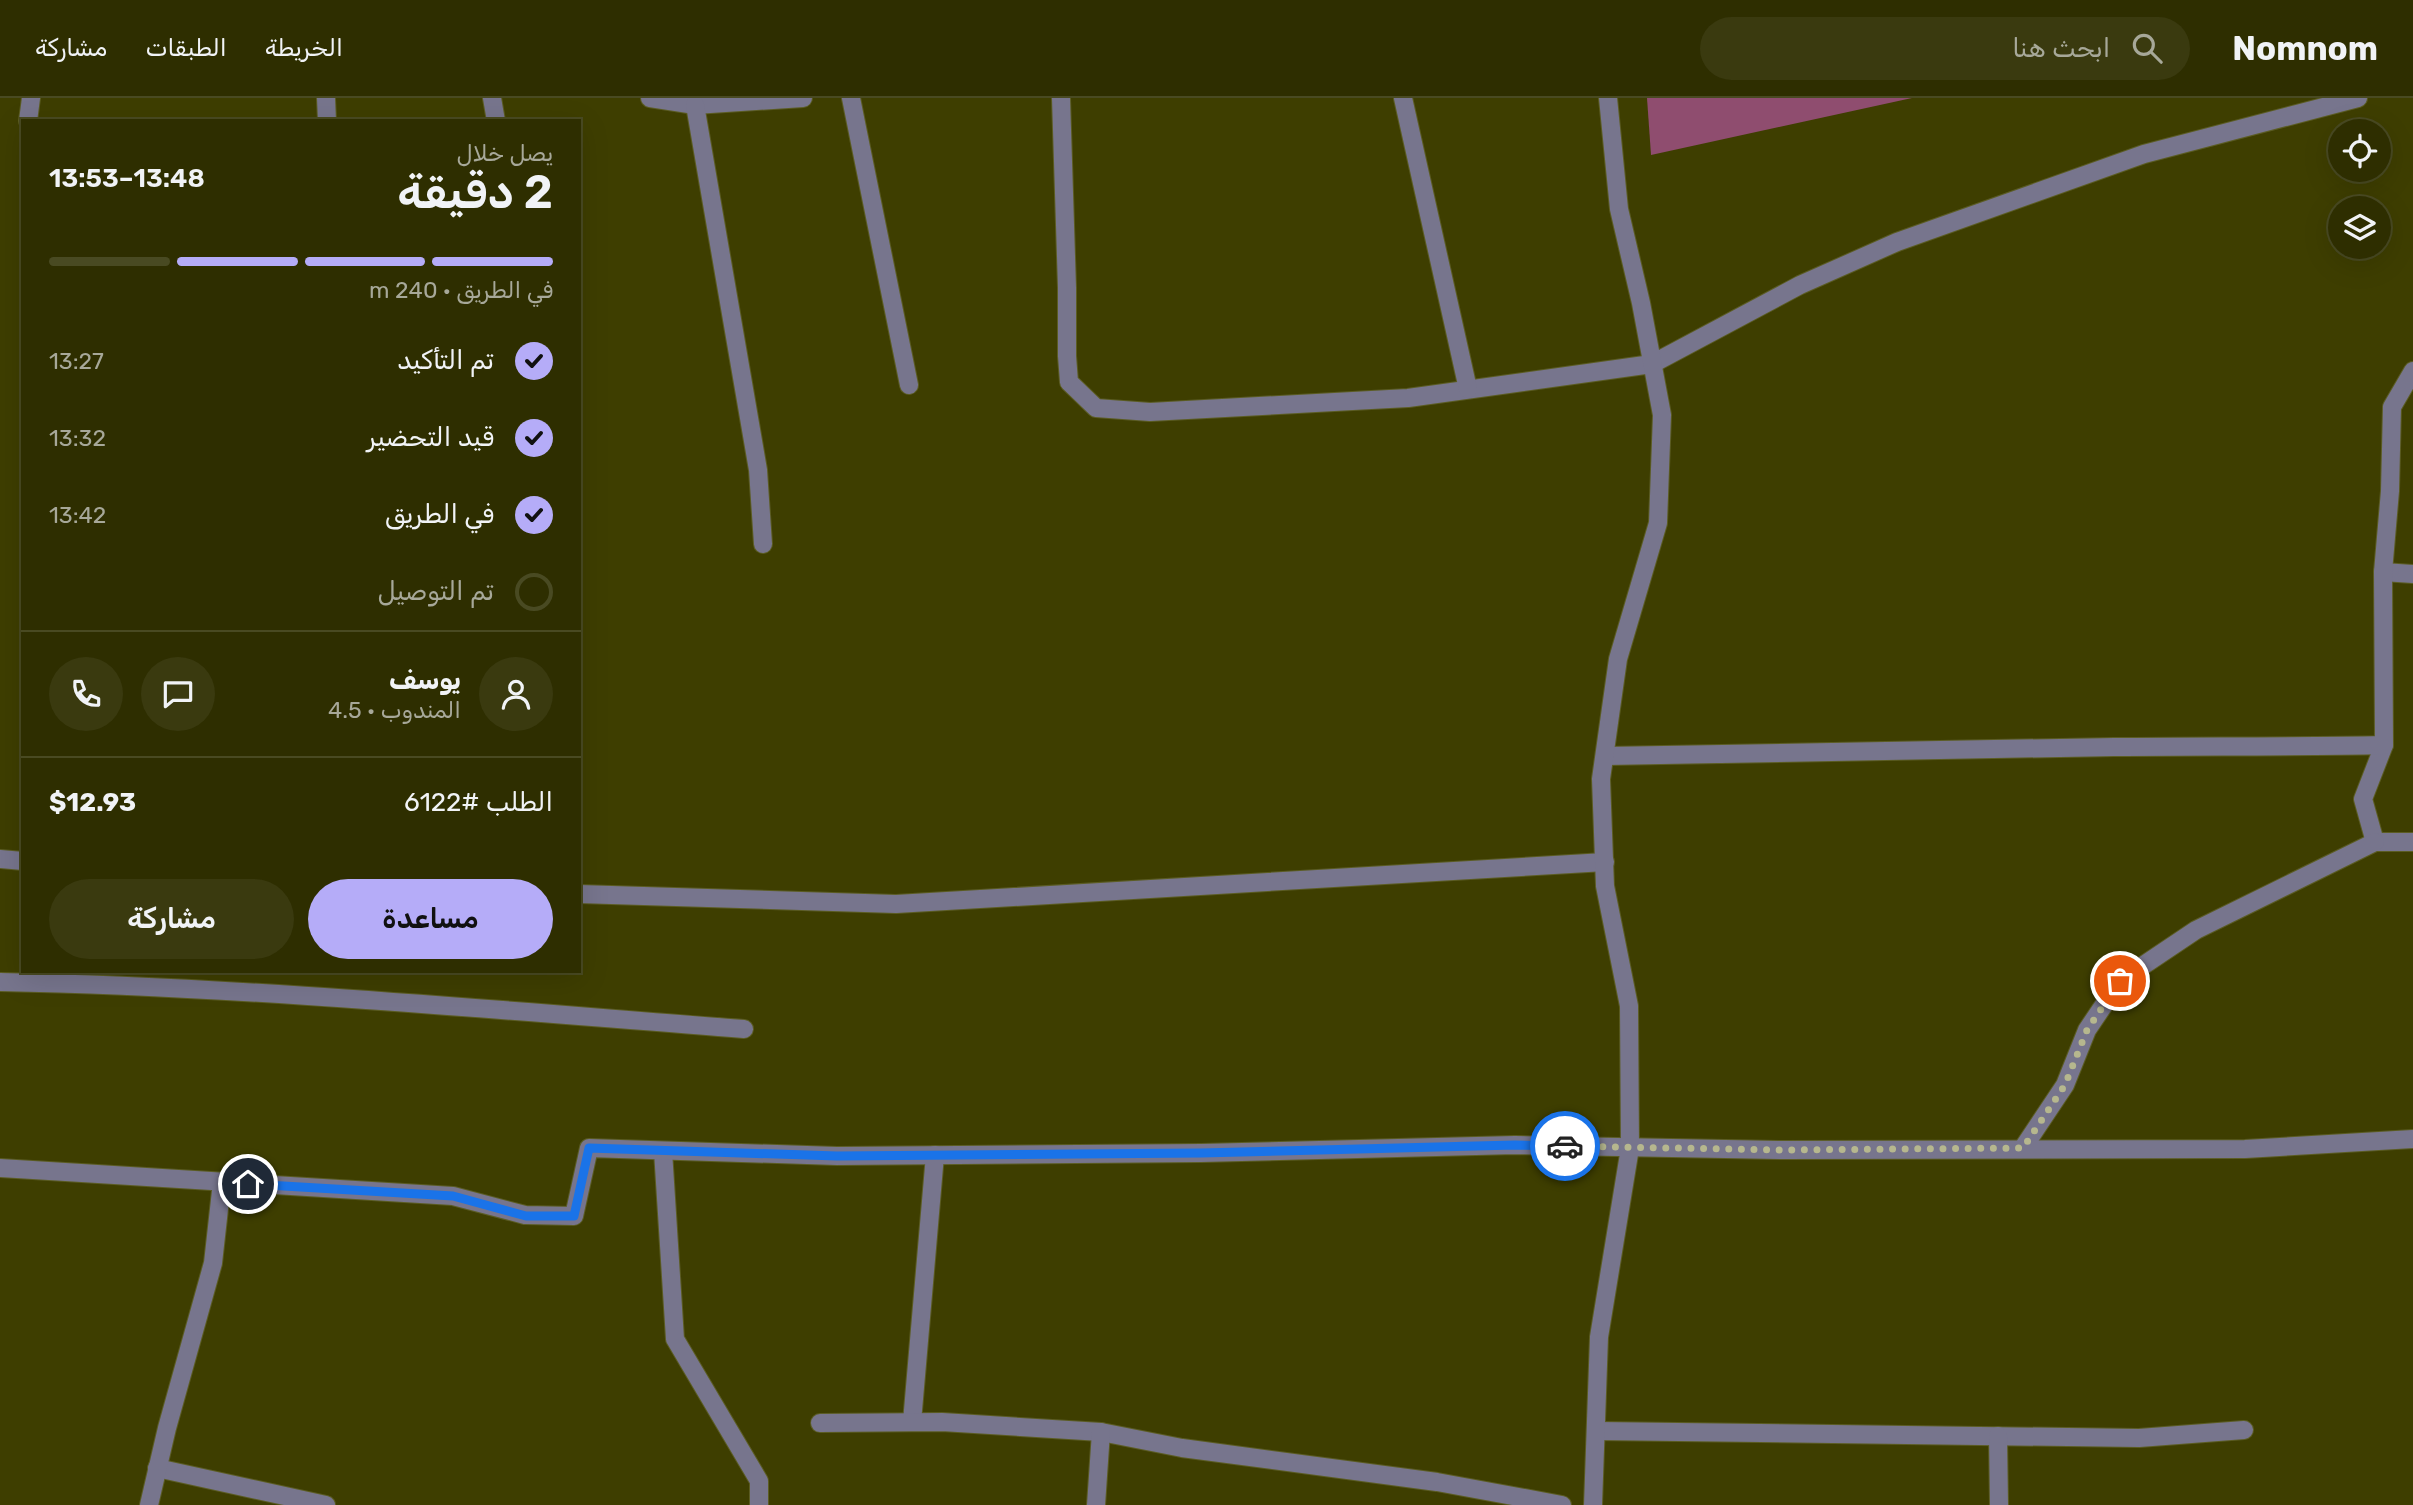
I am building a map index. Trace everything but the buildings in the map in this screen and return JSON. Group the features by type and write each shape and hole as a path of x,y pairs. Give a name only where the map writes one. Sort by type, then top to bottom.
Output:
{"street":[{"path":"28,119 31,98"},
{"path":"326,98 327,119"},
{"path":"492,98 496,119"},
{"path":"650,98 695,105 803,98"},
{"path":"851,98 909,385"},
{"path":"1061,98 1069,382 1096,408 1150,412 1408,398 1653,364 1800,285 1896,242 2144,154 2358,98"},
{"path":"1403,98 1468,389"},
{"path":"1593,1505 1599,1337 1630,1147 1629,1006 1605,886 1601,779 1618,659 1658,523 1662,415 1641,303 1619,209 1608,98"},
{"path":"695,105 758,470 762,544"},
{"path":"2375,842 2363,799 2384,745 2383,572 2390,491 2392,407 2413,371"},
{"path":"2383,572 2413,574"},
{"path":"1605,756 1934,749 2384,745"},
{"path":"2023,1148 2065,1085 2087,1030 2120,981 2196,930 2375,842 2413,842"},
{"path":"0,859 21,861"},
{"path":"581,894 896,904 1605,862"},
{"path":"0,982 115,984 744,1029"},
{"path":"0,1168 453,1196 526,1216 574,1216 589,1148 837,1156 1201,1153 1515,1145 1779,1150 2245,1149 2413,1139"},
{"path":"663,1151 675,1339 759,1481 760,1505"},
{"path":"912,1422 935,1155"},
{"path":"149,1505 213,1263 222,1182"},
{"path":"820,1423 912,1422 1101,1432 1182,1448 1437,1482 1562,1505"},
{"path":"1596,1431 2139,1438 2244,1430"},
{"path":"1096,1505 1101,1432"},
{"path":"1998,1436 1999,1505"},
{"path":"158,1468 326,1505"}],"shaded area":[{"path":"1647,98 1912,98 1651,155"}],"way so far":[{"path":"1565,1146 1779,1150 2023,1148 2065,1085 2087,1030 2120,981"}],"route":[{"path":"248,1184 453,1196 526,1216 574,1216 589,1148 837,1156 1565,1146"}]}
